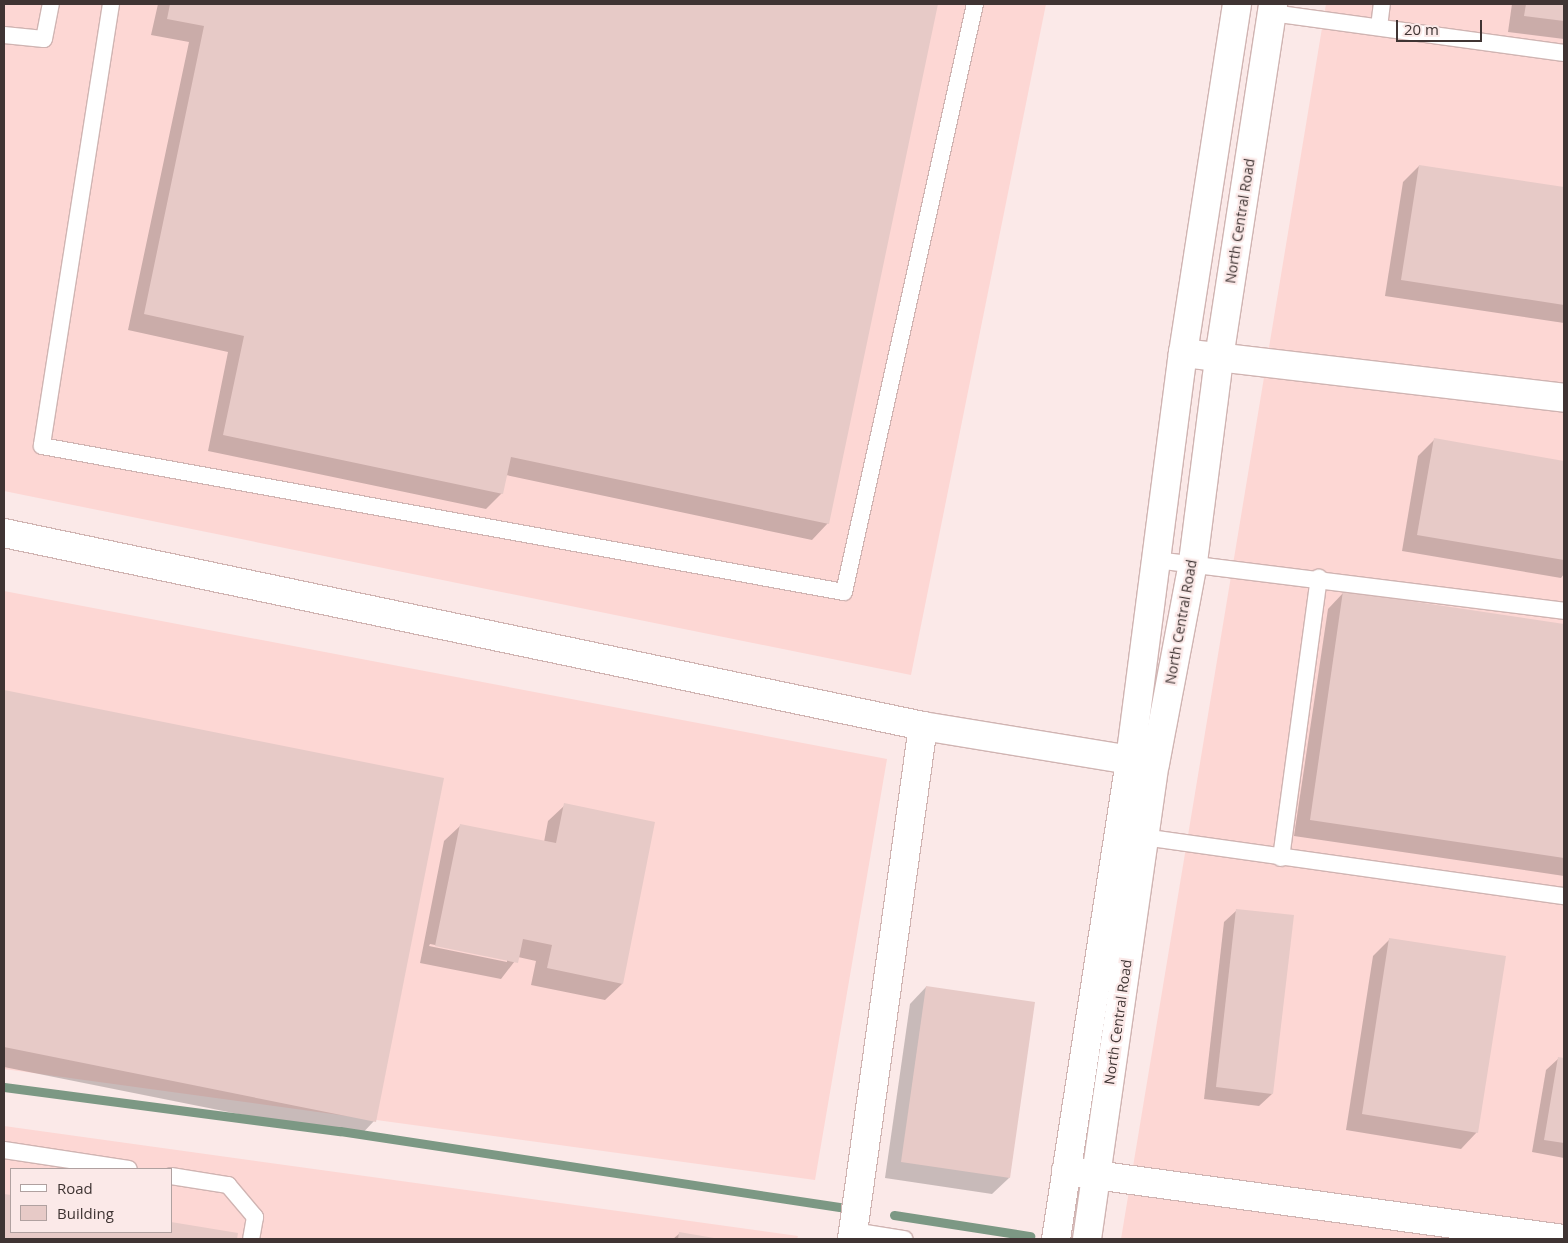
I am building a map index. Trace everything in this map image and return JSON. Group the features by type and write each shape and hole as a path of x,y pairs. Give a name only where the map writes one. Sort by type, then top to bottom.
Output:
{"street":[{"name":"North Central Road","path":"1089,1228 1132,835 1142,762 1156,560 1183,353 1237,4"},
{"name":"North Central Road","path":"1142,762 1192,562 1219,358 1273,8"},
{"path":"1183,353 1564,398"},
{"path":"4,533 923,726 1142,762"},
{"path":"853,1235 923,726"},
{"name":"North Central Road","path":"1056,1239 1066,1171 1132,835"},
{"path":"1066,1171 1564,1239"}],"lane":[{"path":"4,35 44,39 51,4"},
{"path":"110,4 42,446 844,592 975,4"},
{"path":"1379,28 1382,4"},
{"path":"1273,8 1379,28 1564,53"},
{"path":"1156,560 1192,562 1564,611"},
{"path":"1281,858 1319,578"},
{"path":"1132,835 1281,858 1564,896"},
{"path":"4,1150 122,1168"},
{"path":"172,1176 228,1185 255,1217 251,1239"},
{"path":"853,1235 904,1239"}],"shaded area":[{"path":"4,4 1046,4 911,675 4,491"},
{"path":"1326,4 1564,4 1564,1239 1121,1239"},
{"path":"4,591 887,759 815,1180 4,1069"},
{"path":"4,1126 798,1236 797,1239 4,1239"}],"building":[{"path":"170,4 938,4 829,524 511,457 503,494 223,435 244,336 144,314 204,26 167,19"},
{"path":"1526,4 1564,4 1564,21 1524,16"},
{"path":"1419,165 1564,187 1564,305 1401,280"},
{"path":"1434,438 1564,461 1564,560 1417,535"},
{"path":"1343,591 1564,624 1564,858 1310,820"},
{"path":"4,690 444,778 376,1122 4,1047"},
{"path":"564,803 655,822 623,984 547,968 552,945 523,939 518,963 435,946 460,824 556,843"},
{"path":"1236,909 1294,915 1273,1094 1216,1087"},
{"path":"1389,938 1506,956 1478,1133 1362,1114"},
{"path":"926,986 1035,1002 1010,1178 901,1162"},
{"path":"1558,1057 1564,1058 1564,1143 1544,1140"},
{"path":"4,1194 10,1195 10,1233 172,1233 172,1222 238,1233 237,1239 4,1239"},
{"path":"679,1232 714,1238 714,1239 678,1239"}],"waterway":[{"path":"4,1087 340,1131 839,1207"},
{"path":"894,1215 1030,1236"}]}
